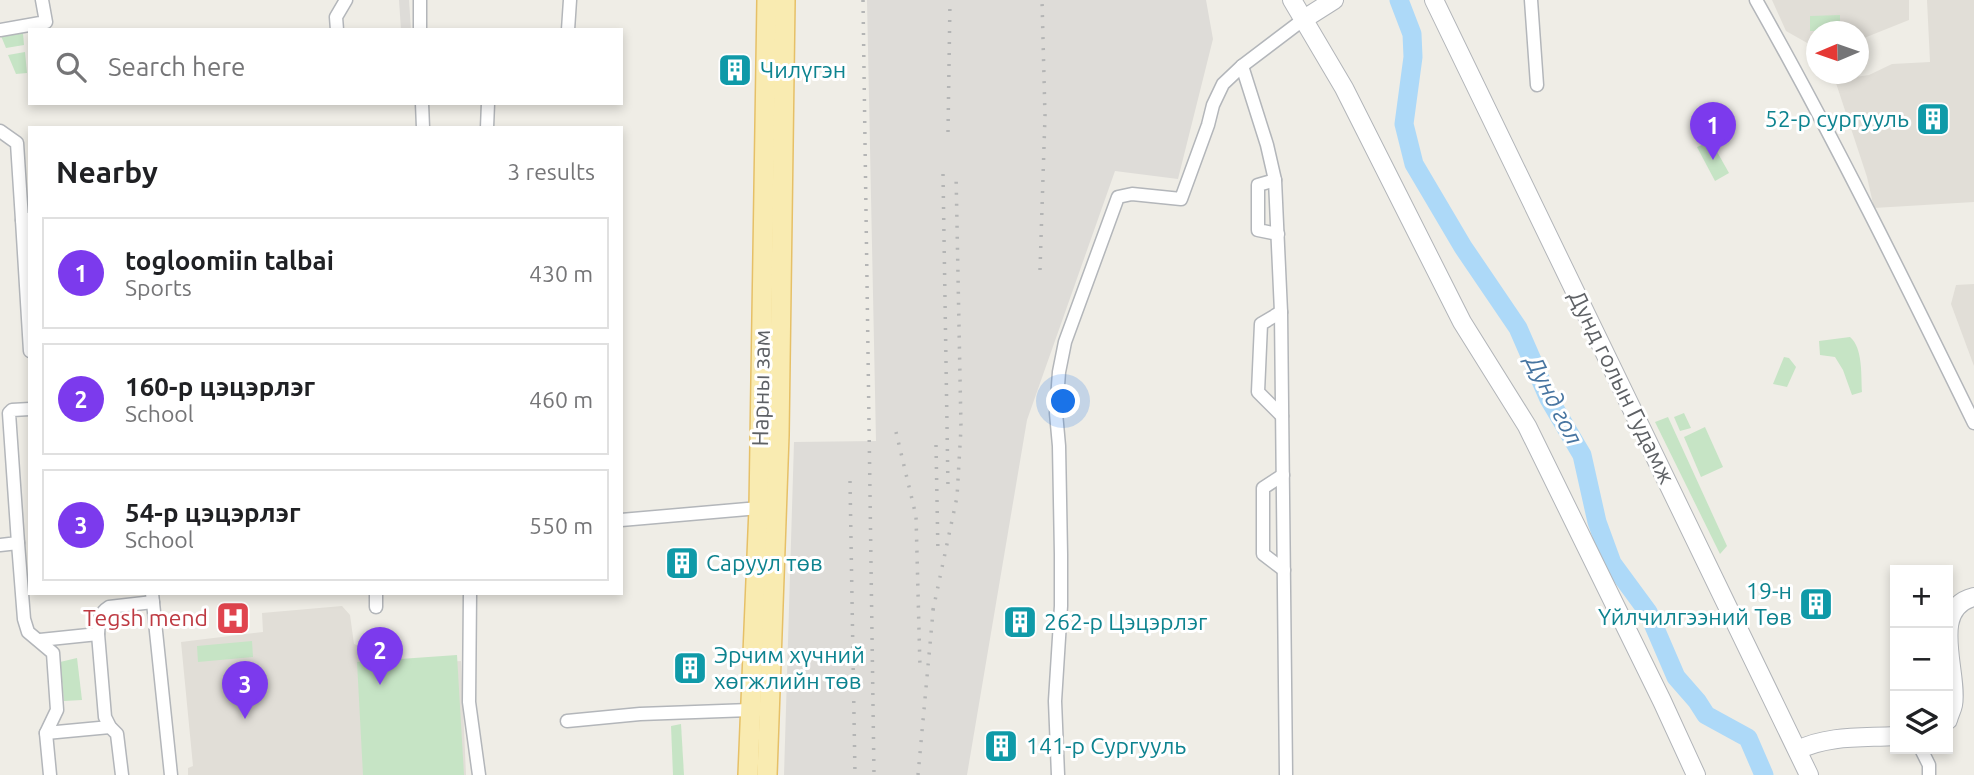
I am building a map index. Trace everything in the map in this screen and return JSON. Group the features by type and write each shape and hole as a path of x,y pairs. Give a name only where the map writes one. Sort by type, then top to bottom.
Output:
{"main road":[{"name":"Нарны зам","path":"748,775 759,508 767,0"},
{"name":"Нарны зам","path":"767,775 779,399 785,0"},
{"path":"762,362 767,351 773,354 773,378 779,399"}],"street":[{"path":"0,30 50,26 42,0"},
{"path":"337,28 336,17 346,0"},
{"path":"420,0 420,28"},
{"path":"568,28 569,0"},
{"path":"1292,0 1344,88 1462,322 1527,426 1696,775"},
{"path":"1058,775 1055,701 1061,554 1056,413 1059,372 1065,342 1118,197 1132,194 1181,199 1213,104 1223,84 1242,66 1304,19 1334,0"},
{"name":"Дунд голын Гудамж","path":"1434,0 1809,775"},
{"path":"1531,0 1537,85"},
{"path":"1756,0 1797,73 1908,288 1974,423"},
{"path":"1242,66 1275,180 1281,312 1286,775"},
{"path":"422,105 423,126"},
{"path":"487,126 488,105"},
{"path":"0,131 17,143 26,220 28,286"},
{"path":"1275,180 1258,185 1258,230 1278,234"},
{"path":"1281,312 1261,324 1258,392 1282,416"},
{"path":"28,409 12,410 9,416 24,619 28,632 53,653 57,710 46,733 50,775"},
{"path":"1283,475 1263,488 1263,554 1284,569"},
{"path":"623,520 759,508"},
{"path":"0,545 18,543"},
{"path":"376,595 376,607"},
{"path":"470,595 469,702 479,775"},
{"path":"1953,691 1949,621 1956,608 1974,597"},
{"path":"122,775 117,734 105,717 99,616 109,607 153,598 171,775"},
{"path":"40,640 98,634"},
{"path":"567,720 750,710"},
{"path":"46,733 110,727"},
{"path":"1798,750 1837,739 1890,736"},
{"path":"1924,754 1929,765 1929,775"}],"shaded area":[{"path":"399,0 409,0 411,28 401,28"},
{"path":"867,0 1206,0 1213,39 1178,179 1115,171 1027,420 967,775 784,775 794,442 876,441"},
{"path":"1772,0 1909,0 1909,20 1869,36 1869,21 1806,21 1806,42 1786,31"},
{"path":"1927,0 1974,0 1974,202 1874,208 1867,177 1836,84 1869,84 1869,75 1892,64 1930,62"},
{"path":"1974,284 1974,366 1951,304 1956,285"},
{"path":"342,606 350,615 354,644 402,665 461,661 466,775 188,775 188,768 193,766 181,642 263,632 262,613"}],"green space":[{"path":"1840,15 1840,21 1810,21 1810,16"},
{"path":"23,33 24,45 6,48 1,36"},
{"path":"25,52 27,73 16,74 8,55"},
{"path":"1711,141 1729,173 1715,181 1697,147"},
{"path":"1850,337 1857,348 1862,378 1862,392 1852,395 1835,357 1820,355 1819,341"},
{"path":"1784,357 1789,358 1796,367 1787,387 1773,384"},
{"path":"1684,413 1691,428 1680,431 1674,417"},
{"path":"1668,417 1727,546 1720,554 1655,422"},
{"path":"1705,427 1723,467 1701,477 1684,437"},
{"path":"252,641 253,657 198,662 197,646"},
{"path":"457,655 464,775 363,775 357,662"},
{"path":"77,658 82,700 64,701 60,662"},
{"path":"681,724 684,775 673,775 671,726"}],"waterway":[{"name":"Дунд гол","path":"1399,0 1412,34 1413,57 1404,124 1414,164 1463,247 1518,328 1549,399 1582,455 1597,522 1612,563 1648,612 1676,677 1706,715 1748,738 1764,775"}],"railway":[{"path":"863,0 874,775"},
{"path":"948,132 950,0"},
{"path":"1040,270 1045,116 1042,0"},
{"path":"933,610 957,497 961,428 956,173"},
{"path":"943,174 948,488"},
{"path":"896,432 916,516 920,668"},
{"path":"936,445 938,555"},
{"path":"850,481 855,775"},
{"path":"918,775 934,601"}],"place":[{"name":"Чилүгэн","path":"735,70"},
{"name":"52-р сургууль","path":"1933,119"},
{"name":"togloomiin talbai","path":"1713,160"},
{"name":"Саруул төв","path":"682,563"},
{"name":"19-н Үйлчилгээний Төв","path":"1816,604"},
{"name":"Tegsh mend","path":"233,618"},
{"name":"262-р Цэцэрлэг","path":"1020,622"},
{"name":"Эрчим хүчний хөгжлийн төв","path":"690,668"},
{"name":"160-р цэцэрлэг","path":"380,685"},
{"name":"54-р цэцэрлэг","path":"245,719"},
{"name":"141-р Сургууль","path":"1001,746"}]}
